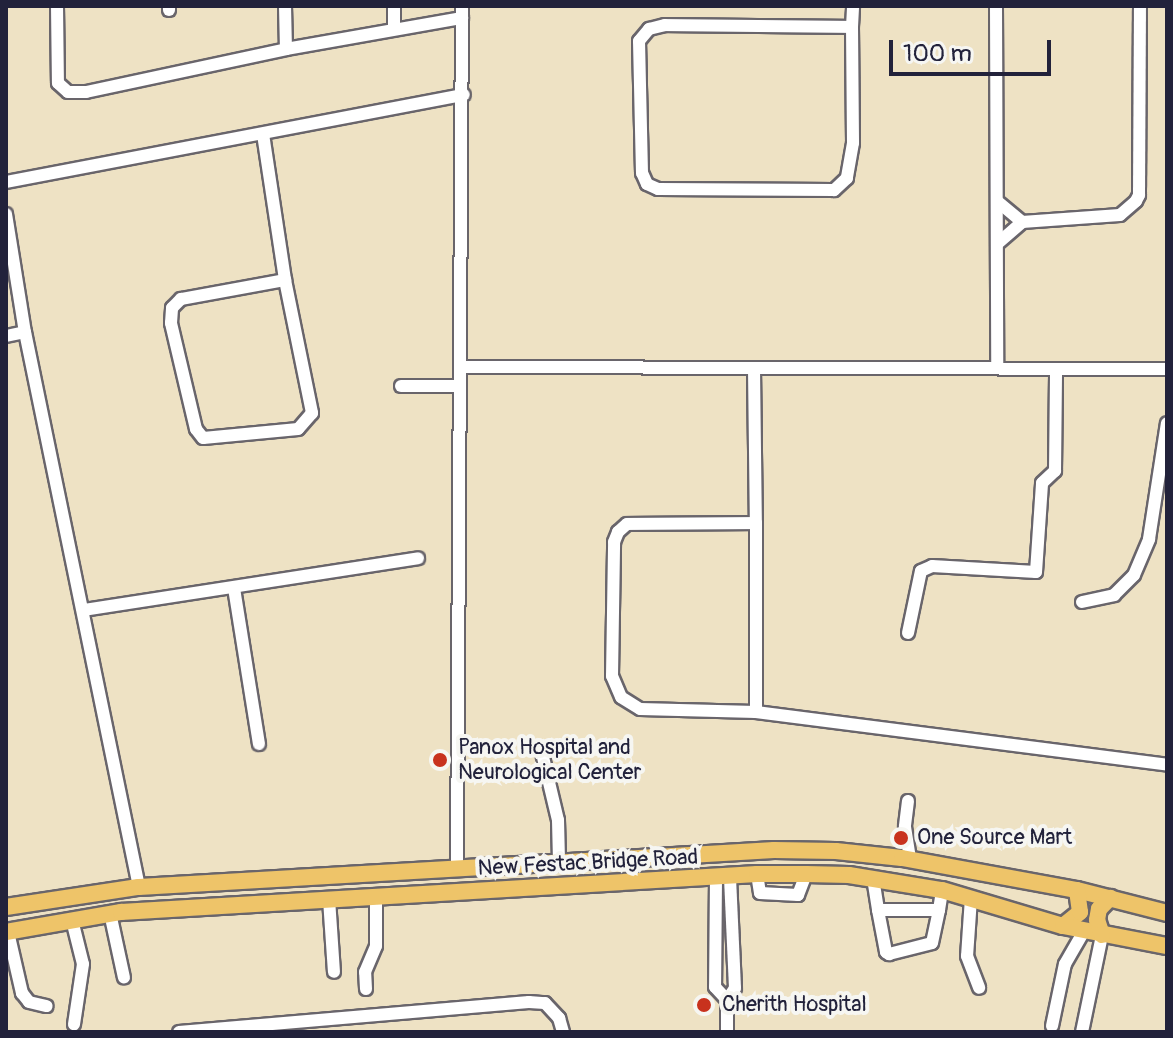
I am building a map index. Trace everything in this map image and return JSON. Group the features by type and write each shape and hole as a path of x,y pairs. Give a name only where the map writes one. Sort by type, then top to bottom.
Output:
{"main road":[{"name":"New Festac Bridge Road","path":"6,907 139,887 559,860 774,850 836,851 910,860 1077,890 1167,913"},
{"name":"New Festac Bridge Road","path":"7,932 110,913 757,874 806,874 873,878 942,890 1063,926 1167,946"},
{"path":"1063,926 1080,912 1077,890"},
{"path":"1102,935 1097,920 1099,909 1110,898"}],"street":[{"path":"57,6 58,83 68,92 86,92 462,12 464,95 457,868"},
{"path":"285,6 286,49"},
{"path":"394,6 394,28"},
{"path":"852,27 665,25 649,29 639,41 642,173 647,184 658,189 834,190 847,178 853,143 853,6"},
{"path":"996,6 997,368"},
{"path":"997,244 1022,222 1120,215 1127,212 1139,195 1140,6"},
{"path":"6,182 464,95"},
{"path":"263,134 285,280 312,413 298,429 203,438 196,429 171,323 172,308 181,299 285,280"},
{"path":"997,201 1022,222"},
{"path":"6,214 25,332 139,887"},
{"path":"6,336 25,332"},
{"path":"460,367 1167,369"},
{"path":"754,369 756,712"},
{"path":"908,633 921,571 932,566 1036,572 1042,483 1055,471 1056,371"},
{"path":"401,386 459,386"},
{"path":"1082,602 1114,595 1134,575 1149,539 1167,423"},
{"path":"756,523 627,524 618,532 614,542 612,676 621,697 640,709 756,712 1167,765"},
{"path":"84,610 418,558"},
{"path":"234,588 259,744"},
{"path":"542,753 558,820 559,860"},
{"path":"908,801 905,827 910,860"},
{"path":"723,878 715,987 727,1000"},
{"path":"723,878 735,988 727,1000 727,1032"},
{"path":"873,878 886,952 889,954 932,943 942,890"},
{"path":"366,989 365,972 376,946 376,896"},
{"path":"971,898 967,956 979,988"},
{"path":"329,899 334,972"},
{"path":"878,910 939,910"},
{"path":"110,913 124,978"},
{"path":"72,920 83,964 74,1024"},
{"path":"1052,1026 1065,964 1084,931"},
{"path":"7,932 22,993 29,1002 47,1006"},
{"path":"1082,1032 1102,935"},
{"path":"179,1032 529,1002 545,1003 559,1018 563,1032"}],"place":[{"name":"Panox Hospital and Neurological Center","path":"440,760"},
{"name":"One Source Mart","path":"901,838"},
{"name":"Cherith Hospital","path":"704,1005"}]}
